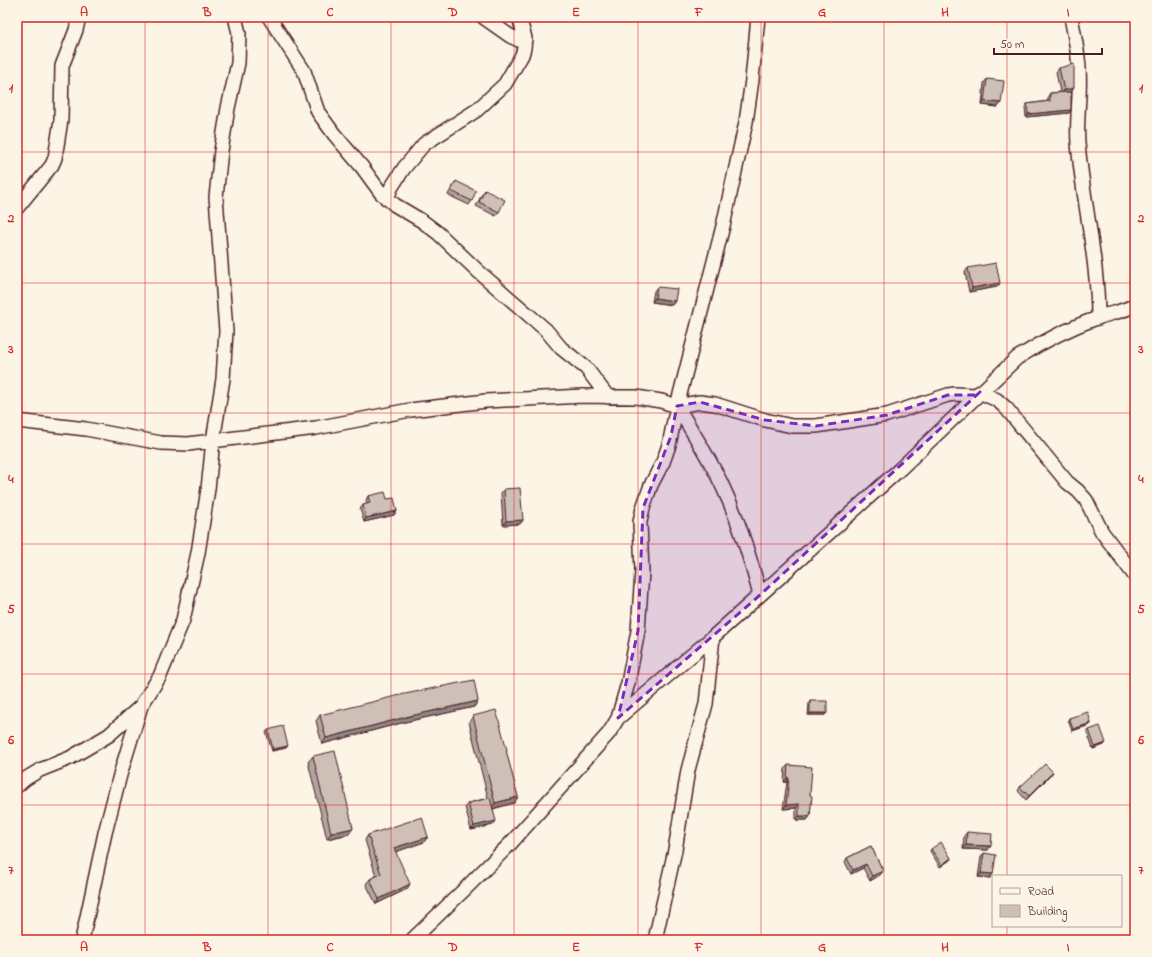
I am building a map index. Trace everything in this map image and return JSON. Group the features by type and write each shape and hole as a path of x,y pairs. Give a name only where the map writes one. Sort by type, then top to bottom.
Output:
{"street":[{"path":"17,208 52,165 55,158 61,120 62,66 76,30 79,17"},
{"path":"82,940 105,833 120,774 141,706 160,676 183,620 199,546 223,379 226,338 216,197 228,108 238,63 239,33 235,17"},
{"path":"269,17 304,71 318,112 387,199 438,233 479,272 546,330 561,348 586,368 608,397"},
{"path":"483,17 510,36 521,41 525,40"},
{"path":"387,199 391,188 404,168 424,144 477,110 505,84 522,55 525,40 520,17"},
{"path":"412,940 511,843 609,733 618,718 628,684 638,632 642,572 640,522 648,492 666,454 718,248 746,122 758,17"},
{"path":"1071,17 1079,66 1077,110 1078,142 1098,295 1098,318"},
{"path":"618,718 713,637 900,469 1017,358 1034,347 1098,318 1126,310 1135,305"},
{"path":"17,421 86,429 178,445 198,444 316,428 410,410 486,401 583,396 636,397 661,401 677,406 700,402 715,404 765,420 792,426 816,426 887,415 948,396 960,394 975,395 980,392"},
{"path":"980,392 997,400 1006,408 1067,482 1086,500 1102,532 1135,576"},
{"path":"677,406 726,492 750,557 760,595"},
{"path":"655,940 675,850 688,770 706,704 713,637"},
{"path":"17,786 40,770 70,758 109,735 141,706"}],"highlighted area":[{"path":"980,392 760,595 618,718 638,631 643,508 671,436 677,406 700,402 765,420 816,426 887,415 948,395 975,395"}],"building":[{"path":"1074,64 1074,88 1064,90 1059,68"},
{"path":"987,79 1004,81 1001,103 984,101"},
{"path":"1071,92 1071,110 1028,114 1027,104 1050,101 1050,93"},
{"path":"456,181 476,191 472,201 451,191"},
{"path":"485,190 505,200 499,212 479,202"},
{"path":"996,263 1000,283 972,288 968,268"},
{"path":"657,287 677,289 675,301 655,298"},
{"path":"520,488 523,520 506,521 504,489"},
{"path":"385,492 387,499 394,498 397,511 366,518 363,505 370,503 368,496"},
{"path":"474,680 478,701 410,716 326,738 320,715 400,695"},
{"path":"810,701 827,701 827,713 810,713"},
{"path":"496,710 518,797 495,803 473,716"},
{"path":"1088,712 1091,723 1073,729 1069,718"},
{"path":"283,726 288,746 273,749 268,730"},
{"path":"1100,726 1106,743 1095,747 1089,730"},
{"path":"335,751 353,828 331,833 313,756"},
{"path":"1045,764 1053,772 1029,796 1020,787"},
{"path":"788,765 812,767 810,816 799,816 799,804 786,805 789,778 787,778"},
{"path":"490,798 496,821 474,826 468,803"},
{"path":"422,817 428,837 394,848 410,884 379,899 370,879 381,874 368,835"},
{"path":"967,832 992,834 991,846 966,845"},
{"path":"941,842 951,858 942,865 931,849"},
{"path":"871,846 883,871 872,876 866,864 853,870 847,858"},
{"path":"984,853 996,855 993,874 981,873"}]}
